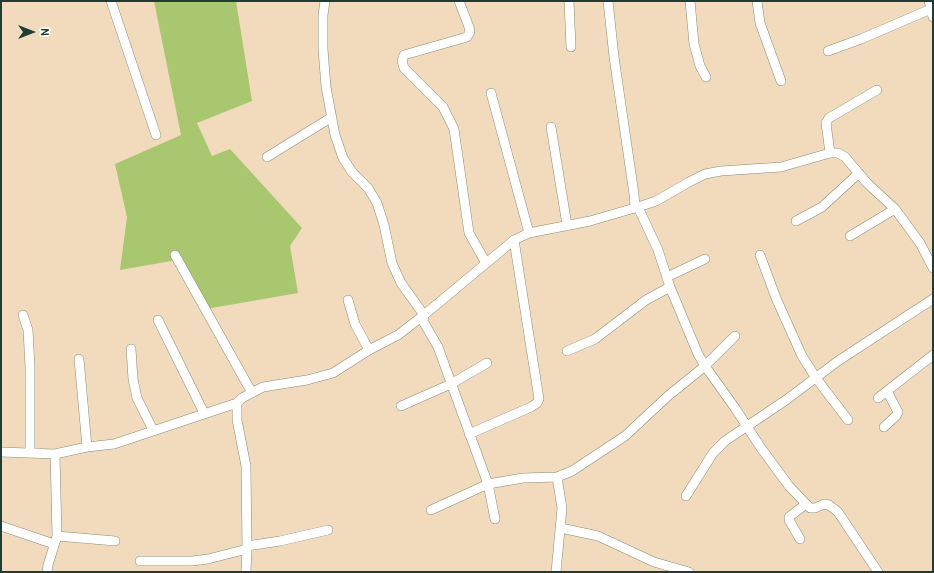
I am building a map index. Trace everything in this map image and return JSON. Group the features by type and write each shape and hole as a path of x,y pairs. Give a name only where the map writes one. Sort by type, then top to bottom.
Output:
{"street":[{"path":"111,1 156,135"},
{"path":"325,1 322,49 326,87 335,135 343,158 352,172 368,188 377,203 384,225 392,262 401,283 424,316 423,321 438,347 488,484 495,519"},
{"path":"459,1 469,27 470,32 467,37 404,55 402,61 404,68 443,107 454,129 469,233 486,263"},
{"path":"569,1 571,47"},
{"path":"608,1 615,69 637,208 658,250 670,287 698,354 746,426 789,486 810,508 815,508 824,504 829,505 838,512 878,572"},
{"path":"690,1 694,44 700,66 706,77"},
{"path":"757,1 760,24 781,81"},
{"path":"828,51 861,40 931,9"},
{"path":"830,153 826,123 829,118 877,90"},
{"path":"491,93 529,233"},
{"path":"267,157 332,117"},
{"path":"552,127 567,225"},
{"path":"1,452 55,454 87,447 114,444 237,403 242,398 263,387 307,380 333,372 369,350 398,335 424,316 514,240 529,233 590,221 637,208 656,201 705,174 720,171 781,167 830,153 838,153 845,157 895,209 920,243 933,268"},
{"path":"796,221 822,207 859,173"},
{"path":"850,236 895,209"},
{"path":"469,434 531,407 537,403 539,399 514,240"},
{"path":"175,255 252,393"},
{"path":"760,255 776,298 802,356 816,378 848,420"},
{"path":"667,276 705,258"},
{"path":"567,351 595,339 646,300 670,287"},
{"path":"686,496 713,453 725,441 786,400 838,361 933,299"},
{"path":"348,300 355,324 369,350"},
{"path":"23,315 28,330 30,367 30,453"},
{"path":"158,320 204,413"},
{"path":"431,510 488,484 524,478 557,477 582,465 626,436 668,396 705,366 735,336"},
{"path":"132,349 133,379 137,398 153,430"},
{"path":"878,398 933,355"},
{"path":"79,359 87,447"},
{"path":"401,406 451,384 487,363"},
{"path":"884,426 896,416 898,412 887,391"},
{"path":"237,403 237,420 246,466 246,572"},
{"path":"47,572 56,540 55,454"},
{"path":"556,572 562,508 557,477"},
{"path":"800,539 789,520 789,517 806,504"},
{"path":"1,526 56,540 115,541"},
{"path":"561,528 598,536 654,562 689,572"},
{"path":"140,561 192,561 208,559 247,548 328,530"}],"green space":[{"path":"154,1 236,1 252,101 197,123 212,156 230,149 302,228 290,246 298,293 206,309 177,260 120,270 127,217 115,164 181,135"}]}
